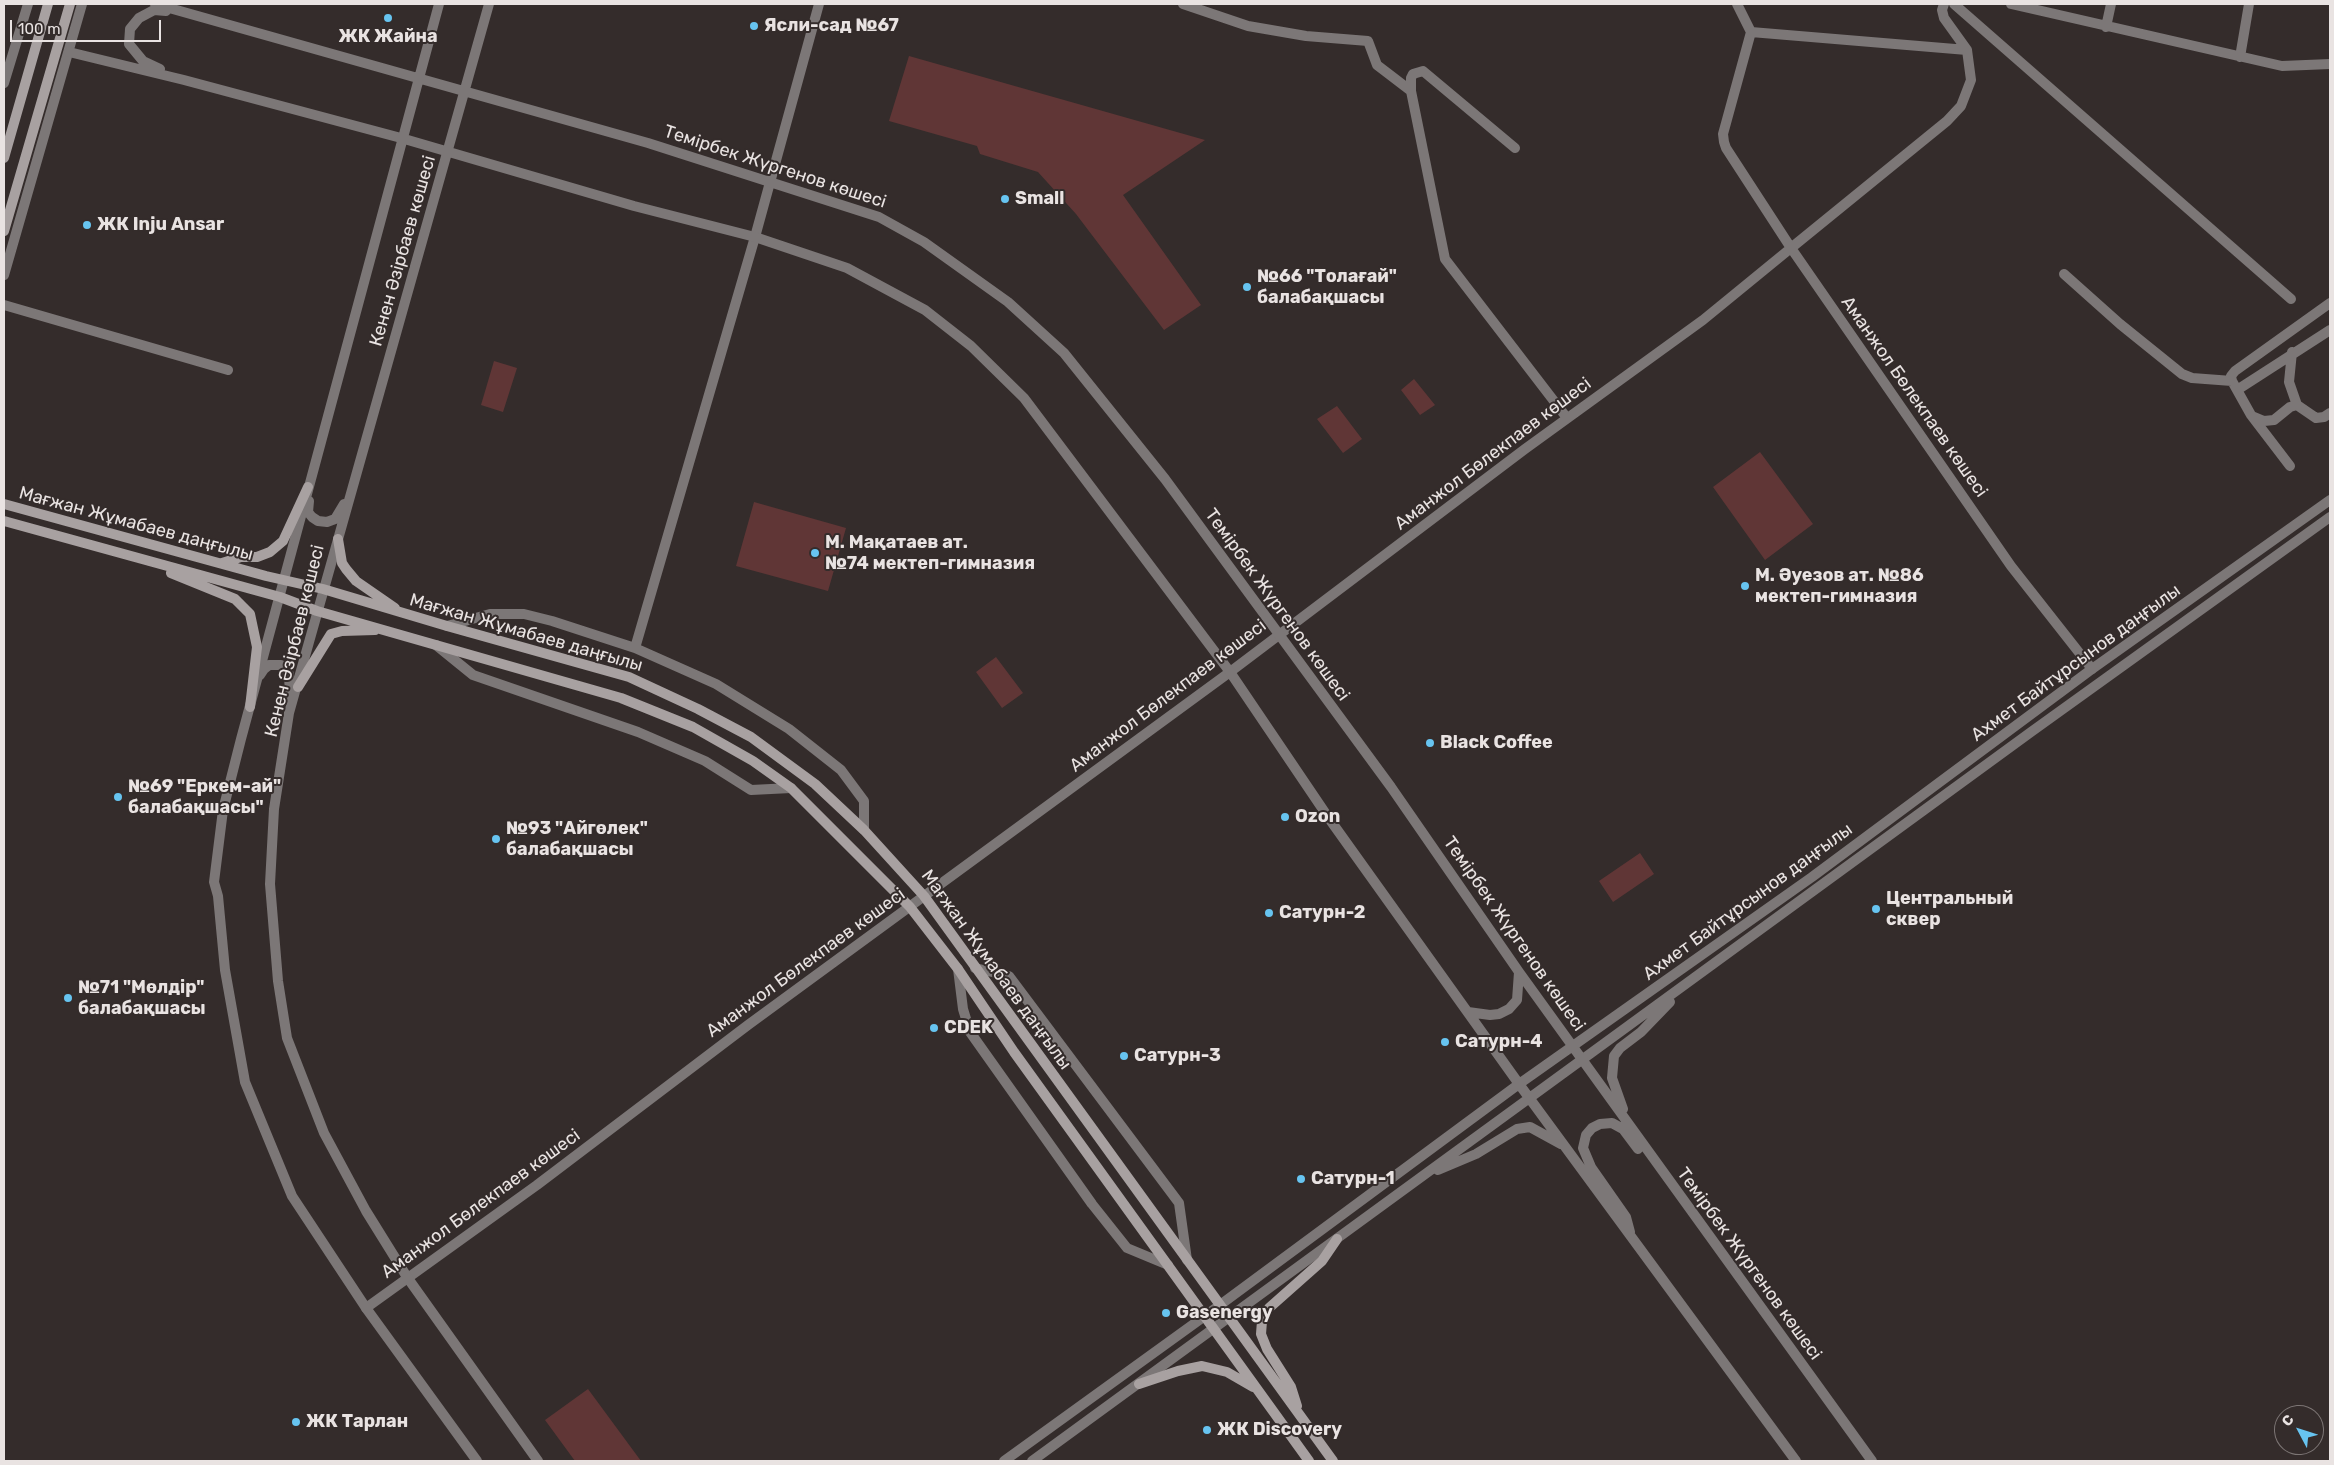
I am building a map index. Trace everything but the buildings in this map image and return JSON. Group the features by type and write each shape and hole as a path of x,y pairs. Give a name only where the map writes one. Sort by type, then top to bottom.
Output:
{"main road":[{"path":"4,158 48,4"},
{"path":"4,231 70,4"},
{"path":"221,563 240,557 257,557 270,552 283,541 310,485"},
{"name":"Мағжан Жұмабаев даңғылы","path":"4,504 323,589 401,613 629,677 698,709 751,737 815,784 864,830 924,896 1333,1461"},
{"name":"Мағжан Жұмабаев даңғылы","path":"4,521 280,598 621,698 693,727 753,761 791,788 910,907 958,969 1014,1052 1309,1461"},
{"path":"338,539 342,562 356,581 401,613"},
{"path":"143,560 171,574 235,599 250,614 257,647 250,707"},
{"path":"298,687 331,634 342,631 375,630 416,639"},
{"path":"1301,1417 1291,1387 1267,1350 1261,1334 1262,1321 1269,1308 1322,1261 1337,1239"},
{"path":"1139,1384 1178,1371 1202,1366 1227,1372 1257,1390"}],"street":[{"path":"4,83 28,4"},
{"path":"4,275 82,4"},
{"path":"155,4 182,11"},
{"name":"Кенен Әзірбаев көшесі","path":"439,4 401,138 223,810 214,882 218,896 225,970 245,1082 292,1196 366,1308 477,1461"},
{"name":"Кенен Әзірбаев көшесі","path":"489,4 317,610 290,713 274,809 270,884 278,981 287,1038 324,1133 366,1211 407,1277 538,1461"},
{"path":"635,648 755,238 819,4"},
{"path":"1183,4 1248,26 1306,36 1368,41 1377,64 1410,91"},
{"path":"1737,4 1751,32 1724,134 1724,142 1726,148 1791,248 1947,121 1961,106 1971,80 1967,50 1944,18 1944,4"},
{"path":"1954,4 2291,299"},
{"path":"2011,4 2240,58 2282,66 2330,64"},
{"path":"2106,27 2111,4"},
{"path":"2240,58 2249,4"},
{"path":"182,11 154,10 139,18 130,30 130,44 143,61 184,80"},
{"name":"Темірбек Жүргенов көшесі","path":"182,11 648,143 879,216 924,242 1015,308 1064,353 1126,428 1391,787 1519,972 1872,1461"},
{"path":"1751,32 1967,50"},
{"path":"69,52 184,80 401,138 634,206 755,238 846,268 925,310 972,346 1024,398 1230,672 1328,817 1519,1084 1796,1461"},
{"path":"1515,148 1423,71 1410,78 1410,91 1445,259 1567,418"},
{"name":"Аманжол Бөлекпаев көшесі","path":"366,1308 536,1185 748,1025 1230,672 1567,418 1703,320 1791,248 2032,595 2092,669"},
{"path":"2064,274 2120,324 2182,374 2192,378 2234,386 2330,330"},
{"path":"2290,466 2251,415 2234,386 2231,376 2235,371 2330,303"},
{"path":"4,305 228,370"},
{"path":"2292,352 2289,382 2297,405 2316,418 2324,417 2330,413"},
{"path":"2251,415 2264,421 2274,420 2290,407 2297,405"},
{"path":"310,485 308,512 318,521 327,522 335,518 342,509 356,478"},
{"name":"Ахмет Байтұрсынов даңғылы","path":"1004,1461 1204,1317 1519,1084 1812,877 2092,669 2330,500"},
{"name":"Ахмет Байтұрсынов даңғылы","path":"1032,1461 1195,1344 2031,732 2330,517"},
{"path":"447,626 490,614 524,614 552,620 635,648 716,684 789,729 841,770 864,800 864,830"},
{"path":"435,644 473,675 638,732 705,761 751,790 791,788"},
{"path":"257,682 264,669 269,665 281,665 289,674 291,684 290,713"},
{"path":"1895,816 1903,827"},
{"path":"975,968 1009,976 1174,1196 1179,1203 1187,1260"},
{"path":"958,969 964,1009 970,1032 1092,1204 1127,1248 1168,1265"},
{"path":"1468,1012 1499,1014 1509,1009 1517,1000 1519,972"},
{"path":"1625,1120 1612,1078 1614,1056 1620,1048 1641,1032 1690,982"},
{"path":"1633,1241 1626,1217 1591,1167 1583,1148 1586,1135 1600,1124 1612,1123 1623,1129 1675,1200 1688,1208"},
{"path":"1421,1177 1476,1154 1517,1129 1530,1127 1564,1146"}],"shaded area":[{"path":"909,56 1205,140 1123,195 1201,305 1164,330 1076,214 1038,172 980,154 977,146 889,121"},
{"path":"494,361 517,368 503,412 481,405"},
{"path":"1414,379 1435,405 1420,415 1401,390"},
{"path":"1337,406 1362,439 1343,453 1317,419"},
{"path":"1760,452 1813,524 1765,560 1713,487"},
{"path":"754,502 846,528 828,591 736,566"},
{"path":"996,657 1023,693 1002,708 976,672"},
{"path":"1640,853 1654,874 1613,902 1599,881"},
{"path":"588,1389 641,1461 575,1461 545,1420"}],"place":[{"name":"ЖК Жайна","path":"388,18"},
{"name":"Ясли-сад №67","path":"754,26"},
{"name":"Small","path":"1005,199"},
{"name":"ЖК Inju Ansar","path":"87,225"},
{"name":"№66 \"Толағай\" балабақшасы","path":"1247,287"},
{"name":"М. Мақатаев ат. №74 мектеп-гимназия","path":"815,553"},
{"name":"М. Әуезов ат. №86 мектеп-гимназия","path":"1745,586"},
{"name":"Black Coffee","path":"1430,743"},
{"name":"№69 \"Еркем-ай\" балабақшасы\"","path":"118,797"},
{"name":"Ozon","path":"1285,817"},
{"name":"№93 \"Айгөлек\" балабақшасы","path":"496,839"},
{"name":"Центральный сквер","path":"1876,909"},
{"name":"Сатурн-2","path":"1269,913"},
{"name":"№71 \"Мөлдір\" балабақшасы","path":"68,998"},
{"name":"CDEK","path":"934,1028"},
{"name":"Сатурн-4","path":"1445,1042"},
{"name":"Сатурн-3","path":"1124,1056"},
{"name":"Сатурн-1","path":"1301,1179"},
{"name":"Gasenergy","path":"1166,1313"},
{"name":"ЖК Тарлан","path":"296,1422"},
{"name":"ЖК Discovery","path":"1207,1430"}]}
